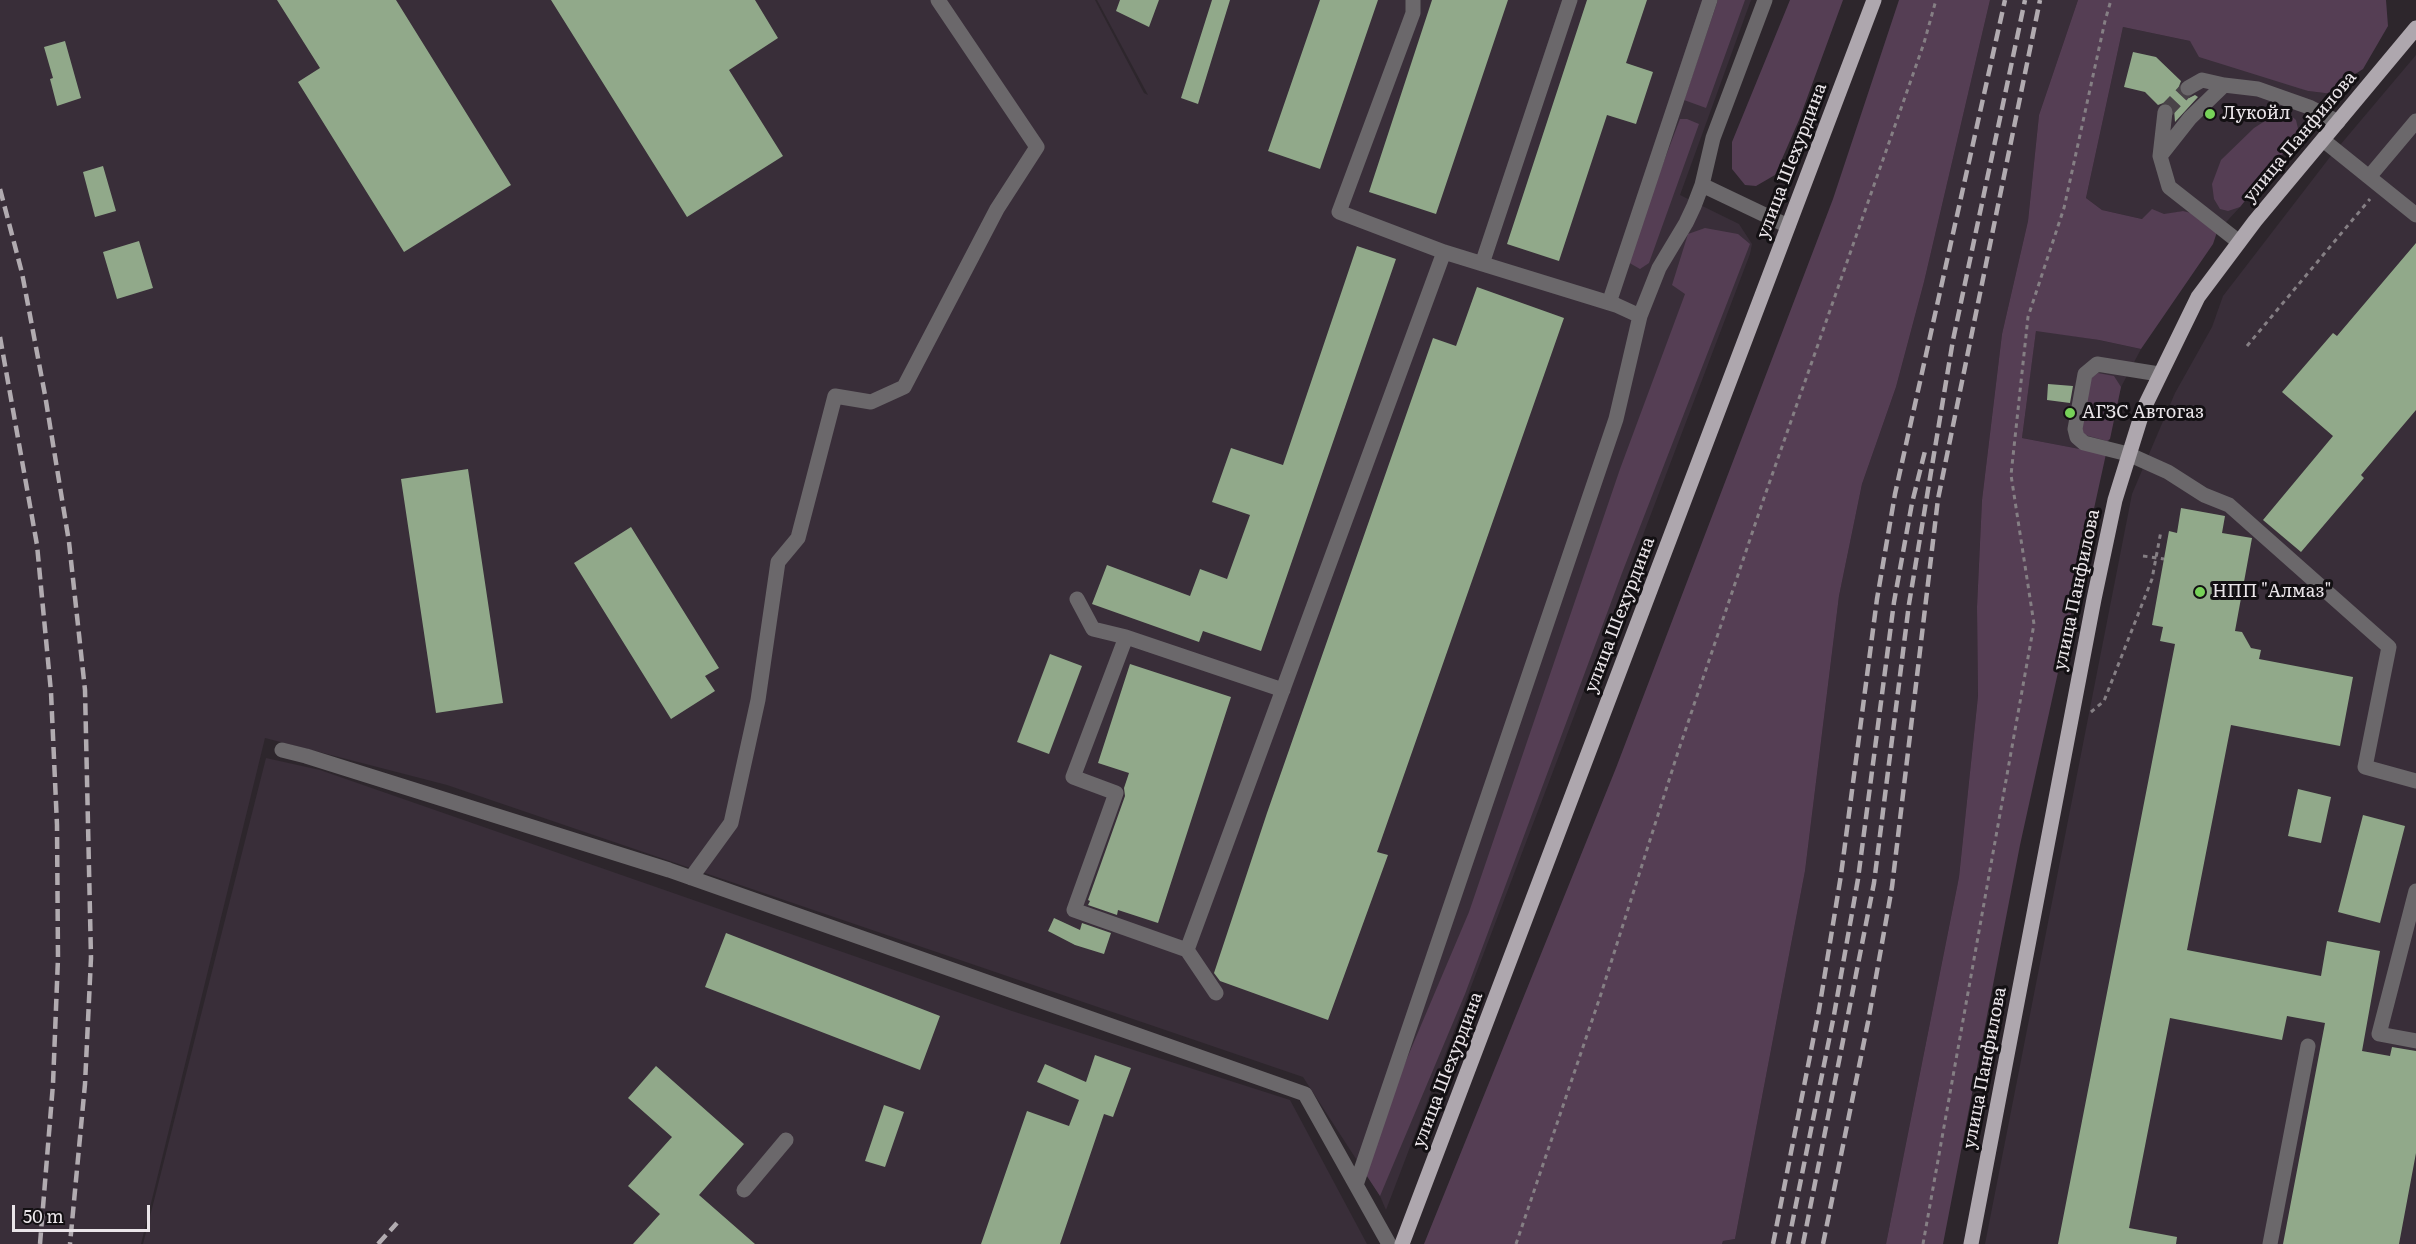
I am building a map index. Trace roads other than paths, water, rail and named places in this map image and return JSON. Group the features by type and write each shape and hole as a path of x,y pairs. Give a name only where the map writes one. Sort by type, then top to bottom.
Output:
{"main road":[{"name":"улица Шехурдина","path":"1402,1244 1874,0"},
{"name":"улица Панфилова","path":"1971,1244 2094,599 2115,500 2143,410 2198,297 2239,242 2416,28"}],"street":[{"path":"691,878 731,823 758,700 778,562 798,538 835,396 871,402 904,387 997,209 1037,147 938,0"},
{"path":"1413,0 1413,13 1339,212 1444,252 1609,303 1640,316"},
{"path":"1482,264 1570,0"},
{"path":"1609,303 1710,0"},
{"path":"1356,1185 1616,419 1640,316 1659,268 1686,223 1702,185 1713,138 1765,0"},
{"path":"2188,88 2202,80 2258,89 2309,106 2338,122"},
{"path":"2160,156 2190,118 2224,84"},
{"path":"2164,112 2160,156 2169,187 2239,242"},
{"path":"2375,182 2416,121"},
{"path":"2323,140 2416,215"},
{"path":"1702,185 1788,226"},
{"path":"1187,950 1444,252"},
{"path":"2159,374 2097,364 2085,374 2075,429 2077,437 2084,444 2128,454 2168,472 2204,495 2229,505 2390,647 2366,767 2416,780"},
{"path":"1077,599 1094,629 1125,637 1283,690"},
{"path":"1125,637 1073,777 1116,793 1074,910 1187,950 1216,993"},
{"path":"282,750 317,759 691,878 1305,1094 1389,1244"},
{"path":"2416,891 2379,1034 2416,1041"},
{"path":"2270,1244 2308,1046"},
{"path":"744,1190 786,1140"}],"tunnel":[{"path":"2165,112 2188,88"}],"railway":[{"path":"1773,1244 1819,1010 1841,875 1877,599 1895,494 2005,0"},
{"path":"1803,1244 1874,883 1909,604 1953,340 2025,0"},
{"path":"1823,1244 1868,1022 1892,887 1938,499 2040,0"},
{"path":"0,189 22,273 45,395 69,542 85,690 91,958 85,1084 70,1244"},
{"path":"0,337 37,545 51,692 57,825 58,958 53,1084 40,1244"},
{"path":"1788,1244 1834,1015 1858,879 1894,602 1912,503 1926,447"},
{"path":"378,1244 397,1223"}],"place":[{"name":"Лукойл","path":"2210,114"},
{"name":"АГЗС Автогаз","path":"2070,413"},
{"name":"НПП \"Алмаз\"","path":"2200,592"}]}
